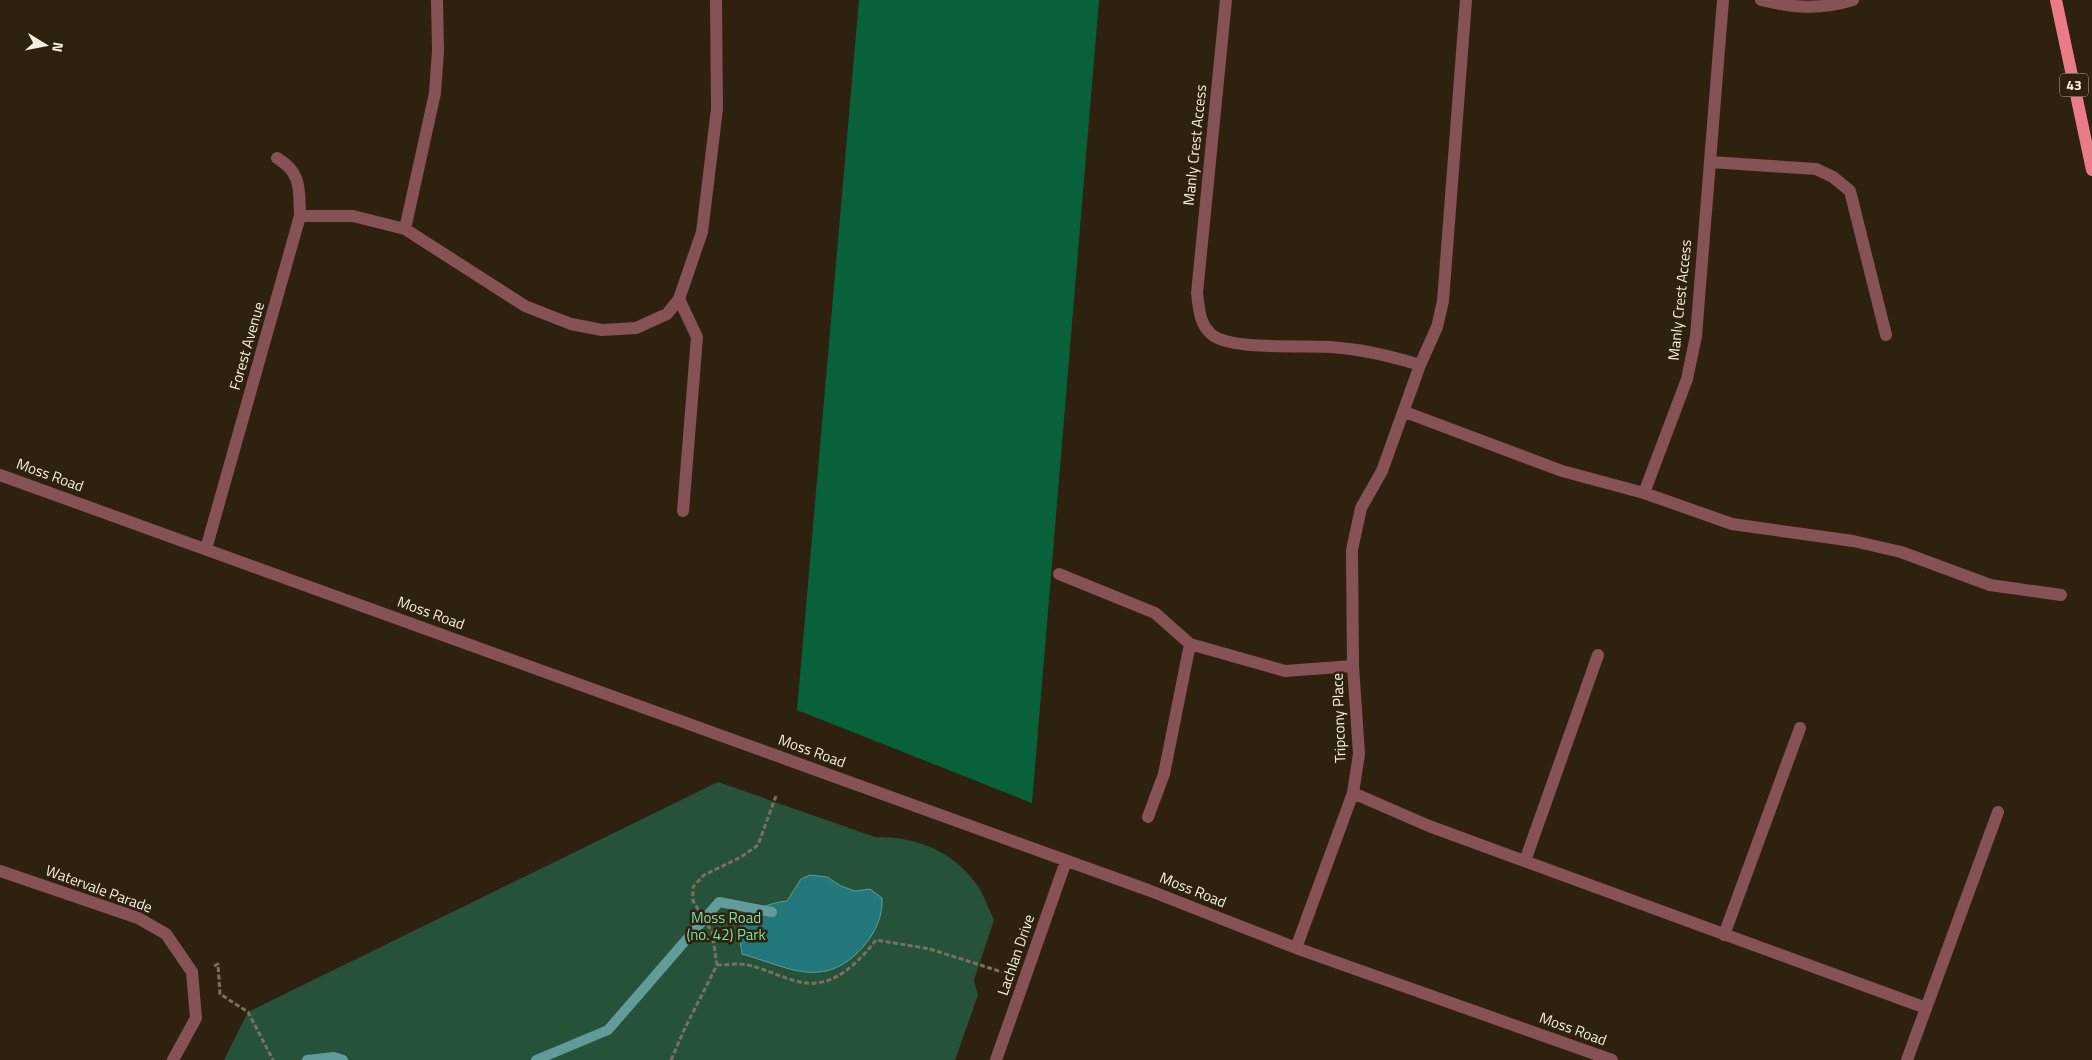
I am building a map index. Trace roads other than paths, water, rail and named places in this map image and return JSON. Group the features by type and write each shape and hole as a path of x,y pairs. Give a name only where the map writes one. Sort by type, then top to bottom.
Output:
{"main road":[{"name":"43","path":"2056,0 2092,170"}],"street":[{"path":"405,229 435,93 438,51 437,0"},
{"path":"300,216 353,216 405,229 525,306 571,324 602,330 636,328 667,314 679,299 702,232 717,109 716,0"},
{"name":"Manly Crest Access","path":"1226,0 1197,294 1200,318 1210,334 1231,344 1331,347 1394,357 1420,364"},
{"name":"Tripcony Place","path":"1296,948 1353,793 1359,754 1353,666 1352,550 1361,508 1382,471 1420,364 1437,327 1444,301 1466,0"},
{"name":"Manly Crest Access","path":"1644,493 1687,379 1696,336 1723,0"},
{"path":"1761,0 1786,6 1829,7 1853,0"},
{"name":"Forest Avenue","path":"206,549 300,216 299,183 290,166 277,158"},
{"path":"1710,162 1816,169 1833,178 1850,192 1886,335"},
{"path":"679,299 697,337 683,511"},
{"path":"1404,412 1562,471 1644,493 1732,524 1854,541 1901,552 1990,585 2060,595"},
{"name":"Moss Road","path":"0,475 1148,890 1296,948 1612,1060"},
{"path":"1059,574 1155,613 1190,644 1284,671 1353,666"},
{"path":"1148,817 1164,774 1190,644"},
{"path":"1525,861 1598,655"},
{"path":"1724,934 1800,728"},
{"path":"1353,793 1428,826 1926,1008"},
{"path":"1907,1060 1998,812"},
{"name":"Lachlan Drive","path":"996,1060 1066,861"},
{"name":"Watervale Parade","path":"0,871 138,918 166,934 192,972 196,1018 173,1060"}],"water":[{"path":"810,875 827,877 841,886 855,891 870,889 882,898 881,912 877,924 863,947 848,960 834,968 820,972 790,969 742,954 739,938 740,929 748,916 763,907 787,901 801,879"}],"waterway":[{"path":"536,1060 608,1030 719,902 772,912"},
{"path":"307,1060 334,1057 343,1060"}],"park label":[{"name":"Moss Road (no. 42) Park","path":"726,926"}]}
